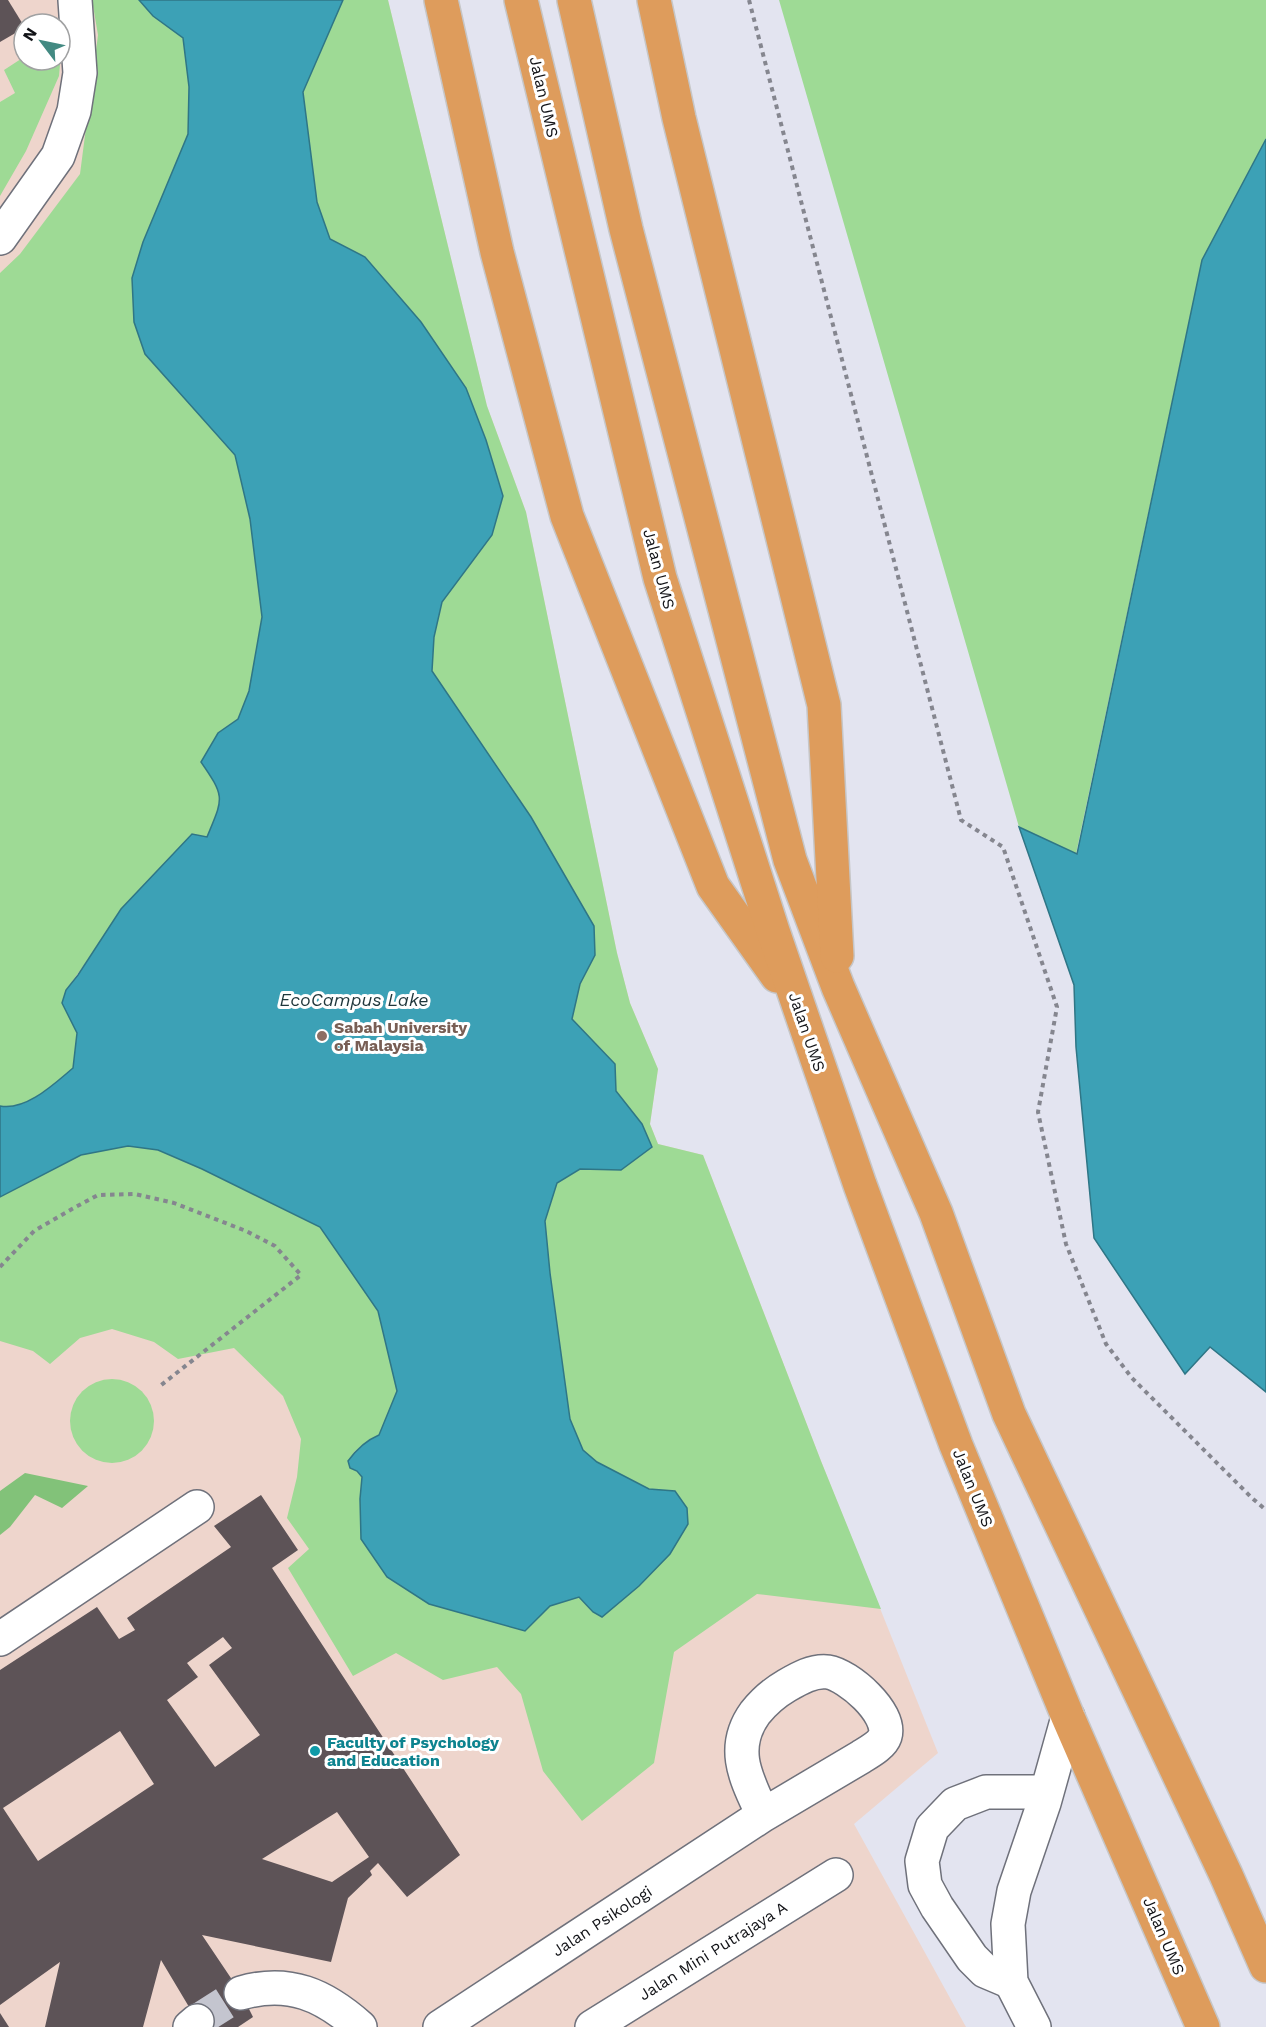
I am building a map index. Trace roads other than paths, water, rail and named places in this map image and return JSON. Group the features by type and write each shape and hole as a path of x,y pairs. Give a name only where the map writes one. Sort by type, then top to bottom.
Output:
{"highway":[{"path":"441,0 497,252 567,516 712,886 797,1004"},
{"name":"Jalan UMS","path":"521,0 660,578 797,1004 860,1185 956,1445 1068,1717 1203,2027"},
{"path":"574,0 626,229 790,860 838,987 936,1213 1009,1414 1221,1864 1266,1966"},
{"path":"654,0 679,118 824,705 838,987"}],"street":[{"path":"0,238 58,156 74,111 80,73 75,0"},
{"path":"0,1640 197,1508"},
{"name":"Jalan Psikologi","path":"440,2027 763,1815 861,1757 882,1740 885,1727 879,1712 846,1679 830,1672 818,1671 801,1677 762,1704 750,1721 742,1737 743,1767 763,1815"},
{"path":"1034,2027 1011,1983 1008,1924 1014,1891 1044,1803 1068,1717"},
{"path":"1011,1983 985,1971 972,1958 925,1885 922,1861 932,1828 955,1804 986,1792 1046,1792"},
{"name":"Jalan Mini Putrajaya A","path":"592,2027 836,1875"},
{"path":"241,1993 257,1988 273,1987 310,1994 342,2011 360,2027"}],"water":[{"name":"EcoCampus Lake","path":"139,0 343,0 303,92 317,202 330,239 365,257 421,322 466,388 486,440 503,496 492,535 442,602 434,637 432,671 531,817 594,926 595,955 580,984 572,1019 615,1064 616,1091 642,1124 652,1147 621,1170 580,1169 557,1183 545,1221 570,1419 583,1450 597,1462 649,1489 675,1491 687,1508 688,1524 670,1554 639,1586 602,1617 593,1612 579,1597 550,1606 525,1631 429,1604 387,1577 361,1539 362,1477 350,1468 348,1461 362,1446 379,1435 397,1391 378,1311 320,1227 158,1150 128,1146 81,1155 0,1197 0,1106 20,1104 30,1100 73,1068 77,1033 62,1003 66,990 121,909 192,834 207,837 219,806 219,798 215,783 201,762 218,733 238,719 249,691 262,617 250,519 235,455 145,354 134,322 132,278 143,242 188,134 189,87 183,38 153,16"},
{"path":"1266,139 1266,1392 1210,1347 1185,1374 1094,1238 1076,1047 1074,985 1019,827 1077,854 1202,260"}],"tunnel":[{"path":"197,2021 241,1993"}],"place":[{"name":"Sabah University of Malaysia","path":"322,1036"},
{"name":"Faculty of Psychology and Education","path":"315,1751"}]}
